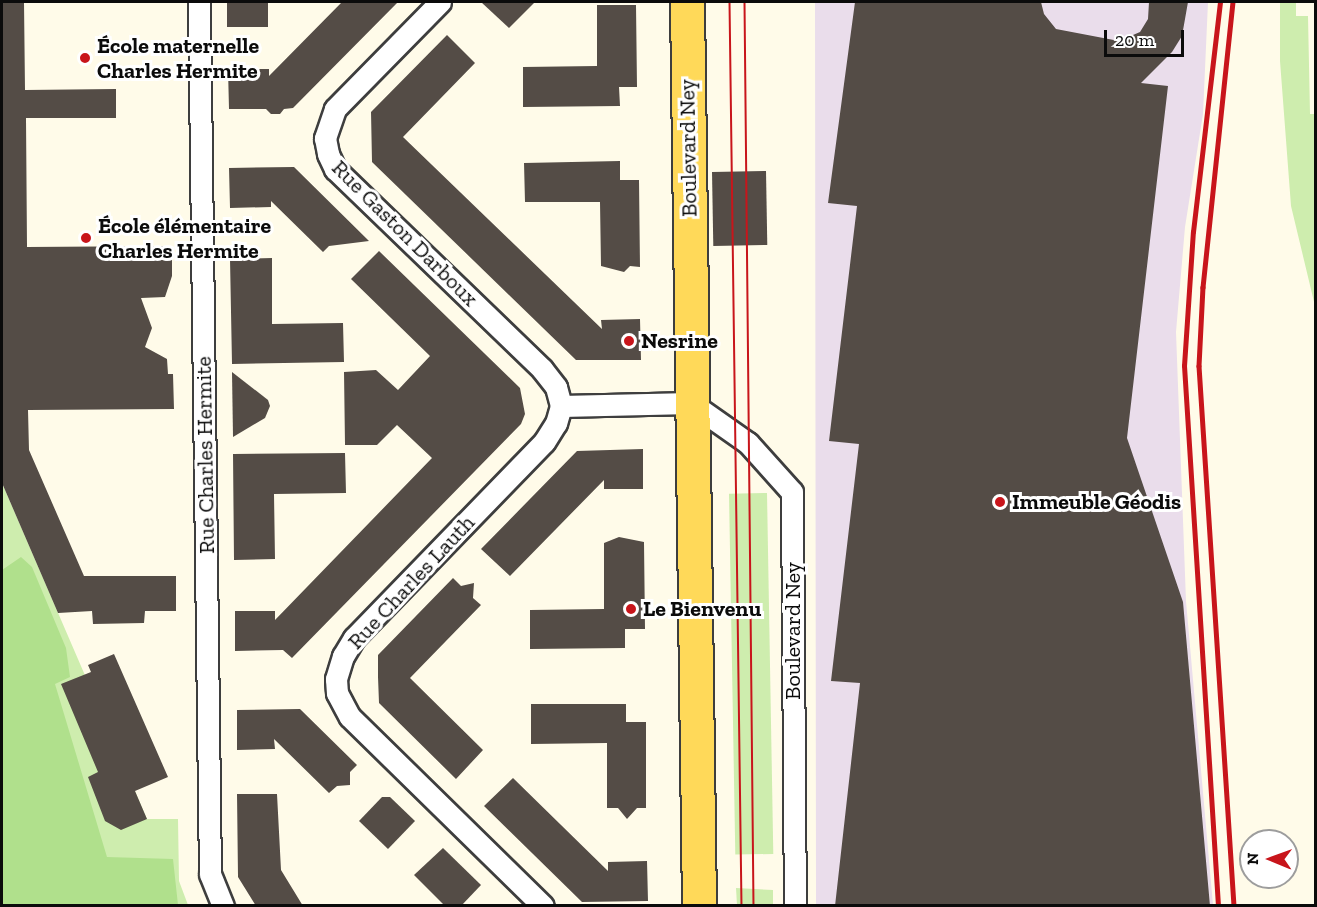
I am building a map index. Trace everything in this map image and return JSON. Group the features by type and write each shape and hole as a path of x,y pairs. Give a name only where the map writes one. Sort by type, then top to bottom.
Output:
{"main road":[{"name":"Boulevard Ney","path":"687,2 699,906"}],"street":[{"name":"Rue Charles Hermite","path":"200,2 210,874 224,906"},
{"name":"Rue Gaston Darboux","path":"440,2 335,109 326,138 328,154 335,169 542,369 556,387 561,406"},
{"path":"561,406 691,403"},
{"name":"Boulevard Ney","path":"691,403 748,443 792,492 795,906"},
{"name":"Rue Charles Lauth","path":"543,906 350,717 341,706 336,679 343,656 354,638 544,442 556,423 561,406"}],"shaded area":[{"name":"Immeuble Géodis","path":"815,2 1208,2 1203,114 1185,227 1176,332 1186,601 1213,905 816,905"}],"green space":[{"path":"1280,2 1296,2 1296,16 1308,16 1310,114 1316,114 1315,306 1291,206 1280,61"},
{"path":"2,483 147,819 178,819 179,881 188,905 2,905"},
{"path":"767,493 773,854 735,855 729,494"},
{"path":"21,557 32,567 66,648 70,677 55,684 107,857 173,859 178,905 2,905 2,570"},
{"path":"736,888 773,890 773,905 737,905"}],"building":[{"path":"2,2 24,2 25,90 116,89 116,118 26,118 27,247 172,246 172,276 165,297 141,298 152,328 145,347 167,359 168,374 173,374 174,409 28,410 29,450 84,576 176,576 176,611 145,611 144,623 93,624 92,611 58,613 2,483"},
{"path":"227,2 268,2 268,27 227,27"},
{"path":"342,2 398,2 293,108 284,109 280,114 271,114 266,109 229,109 228,69 269,69 269,76"},
{"path":"481,2 535,2 509,28"},
{"name":"Immeuble Géodis","path":"855,2 1041,2 1044,14 1056,29 1119,41 1140,32 1148,19 1149,2 1188,2 1182,36 1172,52 1141,83 1168,86 1127,438 1183,602 1210,906 835,906 860,683 831,681 859,444 829,441 857,206 828,203"},
{"path":"597,5 636,5 637,87 619,87 620,106 523,107 523,67 597,66"},
{"path":"447,35 475,63 403,137 602,329 601,320 640,319 641,360 576,360 372,162 371,112"},
{"path":"620,161 620,180 639,180 640,267 630,266 624,272 601,266 600,202 525,202 524,163"},
{"path":"294,167 369,241 329,246 323,252 271,201 271,207 230,208 229,168"},
{"path":"766,171 767,245 713,246 712,172"},
{"path":"379,251 520,388 525,414 521,424 292,658 283,650 235,651 235,611 275,611 275,620 432,458 397,425 377,445 345,445 344,372 376,370 398,390 430,356 351,279"},
{"path":"272,258 272,324 343,323 344,362 232,364 230,259"},
{"path":"232,372 268,400 270,406 265,418 233,437"},
{"path":"643,449 643,489 604,489 604,480 510,576 481,549 577,451"},
{"path":"345,453 346,493 274,494 275,559 234,560 233,454"},
{"path":"619,537 644,542 645,629 625,629 625,648 530,649 530,610 604,609 604,543"},
{"path":"453,578 461,586 474,583 473,598 481,605 410,678 483,750 456,779 379,703 378,677 378,655"},
{"path":"114,654 168,777 135,791 147,819 121,830 105,821 88,777 98,772 61,684 91,672 88,665"},
{"path":"531,704 626,704 626,722 646,722 646,808 637,808 627,819 618,808 607,808 607,743 531,744"},
{"path":"300,709 357,765 350,772 350,785 337,786 329,793 274,739 275,749 237,750 237,710"},
{"path":"513,778 608,871 608,862 647,861 648,901 582,902 484,806"},
{"path":"237,794 277,794 281,870 303,906 256,906 238,877"},
{"path":"382,797 390,797 415,821 388,849 359,821"},
{"path":"443,848 481,885 461,906 445,906 414,875"}],"tram line":[{"path":"730,2 742,906"},
{"path":"745,2 754,906"}],"railway":[{"path":"1218,906 1184,366 1193,232 1220,2"},
{"path":"1233,2 1203,287 1199,366 1234,906"}],"place":[{"name":"École maternelle Charles Hermite","path":"85,58"},
{"name":"École élémentaire Charles Hermite","path":"86,238"},
{"name":"Nesrine","path":"629,341"},
{"name":"Immeuble Géodis","path":"1000,502"},
{"name":"Le Bienvenu","path":"631,609"}]}
